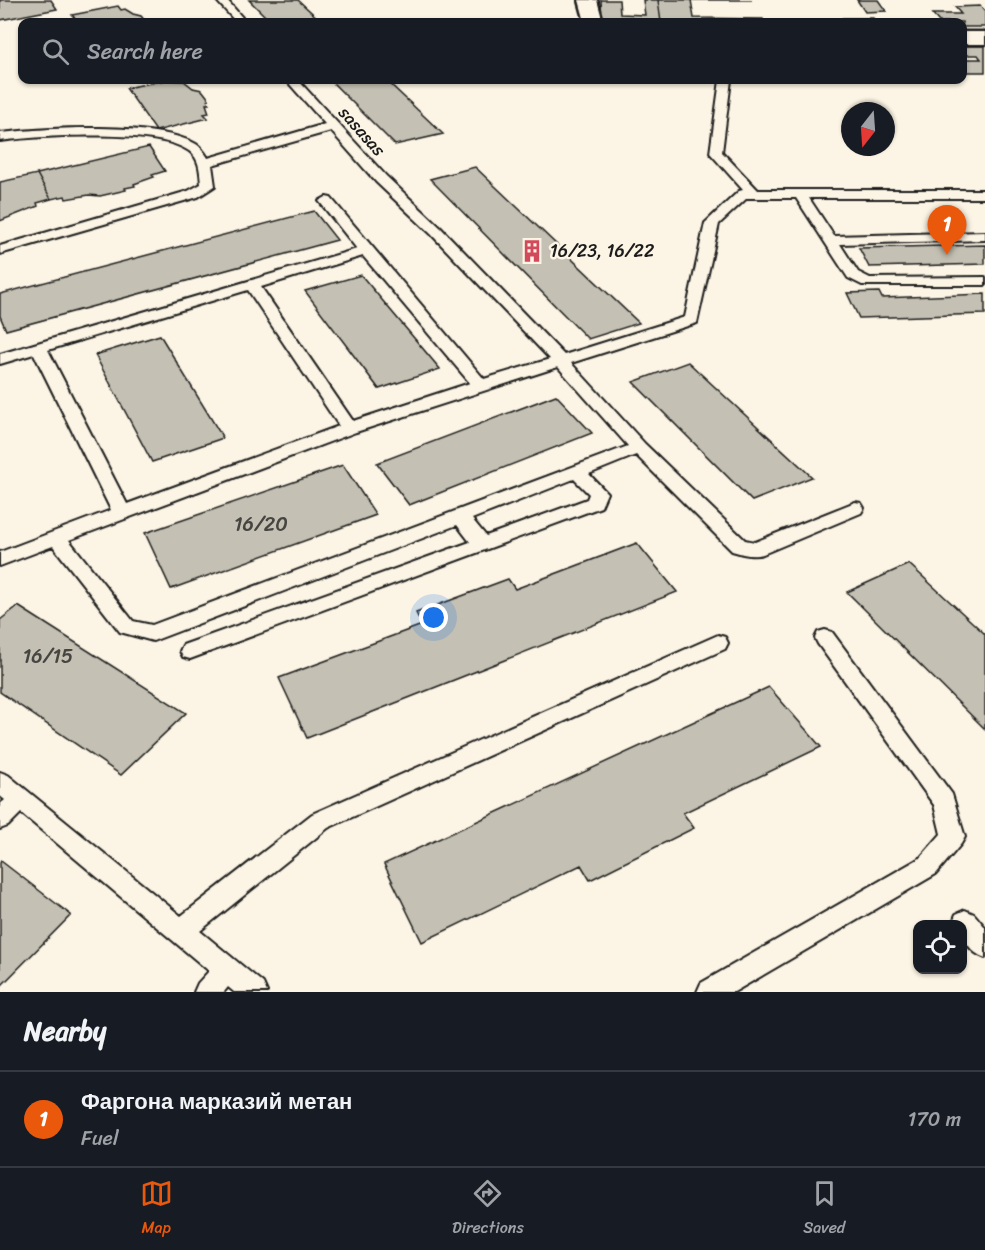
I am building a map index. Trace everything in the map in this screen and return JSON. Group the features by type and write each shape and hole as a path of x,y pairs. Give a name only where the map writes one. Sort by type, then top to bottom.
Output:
{"street":[{"path":"588,0 593,18"},
{"path":"967,38 985,38"}],"lane":[{"path":"221,0 237,18"},
{"name":"sasasas","path":"296,84 381,180 436,231 562,362 639,448 739,546 756,549 855,508"},
{"path":"725,84 716,153 754,194"},
{"path":"205,163 333,126"},
{"path":"0,137 26,133 162,135 193,147 205,163 208,186 192,194 0,250"},
{"path":"2,553 57,537 349,428 480,384 562,362 692,320 712,223 744,194 985,194"},
{"path":"800,194 853,275 867,282 985,281"},
{"path":"326,201 480,384"},
{"path":"830,240 985,236"},
{"path":"0,359 366,251"},
{"path":"252,285 349,428"},
{"path":"39,348 122,513"},
{"path":"57,537 127,627 153,633 639,448"},
{"path":"190,651 595,502 598,493 577,472"},
{"path":"460,516 482,544"},
{"path":"346,560 365,587"},
{"path":"216,609 232,636"},
{"path":"710,992 928,866 953,837 944,801 825,638"},
{"path":"181,931 320,821 718,643"},
{"path":"0,782 254,992"},
{"path":"0,819 21,799"},
{"path":"967,924 985,946"},
{"path":"207,992 226,969"}],"building":[{"path":"0,0 51,0 57,9 0,20"},
{"path":"249,0 298,0 318,18 267,18"},
{"path":"601,0 619,0 620,14 645,15 643,0 658,0 660,18 602,18"},
{"path":"658,0 691,0 694,18 660,18"},
{"path":"857,0 878,0 886,11 865,12"},
{"path":"118,6 121,10 125,9 143,18 75,18 72,15"},
{"path":"980,6 985,12 985,27 967,27 967,18 936,18 932,14 961,14 955,7"},
{"path":"967,46 985,46 985,72 967,72 967,59 981,59 978,55 967,55"},
{"path":"146,84 188,84 202,90 209,99 207,100 209,104 206,104 209,113 204,114 208,118 156,131 126,88"},
{"path":"334,84 390,84 443,134 395,145"},
{"path":"149,147 165,171 134,184 135,186 125,188 126,190 100,196 89,195 66,199 65,196 51,199 37,174"},
{"name":"16/23, 16/22","path":"475,167 639,323 588,339 430,179"},
{"path":"37,174 51,199 37,203 38,206 0,221 0,182"},
{"path":"314,211 337,240 6,330 0,316 0,294"},
{"path":"985,245 985,264 869,267 859,248"},
{"path":"361,275 440,369 379,389 305,291"},
{"path":"879,292 882,298 985,294 985,314 859,318 847,293"},
{"path":"160,335 223,438 152,462 95,355"},
{"path":"688,362 812,477 752,501 633,382"},
{"path":"556,395 592,433 409,505 377,463"},
{"path":"343,465 376,515 171,589 145,533"},
{"path":"637,543 677,592 307,738 279,678 422,625 416,613 508,579 515,589"},
{"path":"909,564 985,634 985,729 847,592"},
{"path":"18,606 186,713 121,775 0,692 0,620"},
{"path":"769,687 821,747 683,813 694,828 590,880 581,865 422,942 384,864"},
{"path":"1,861 71,915 0,987 0,863"}],"place":[{"name":"16/23, 16/22","path":"532,251"},
{"name":"Фаргона марказий метан","path":"947,255"}]}
